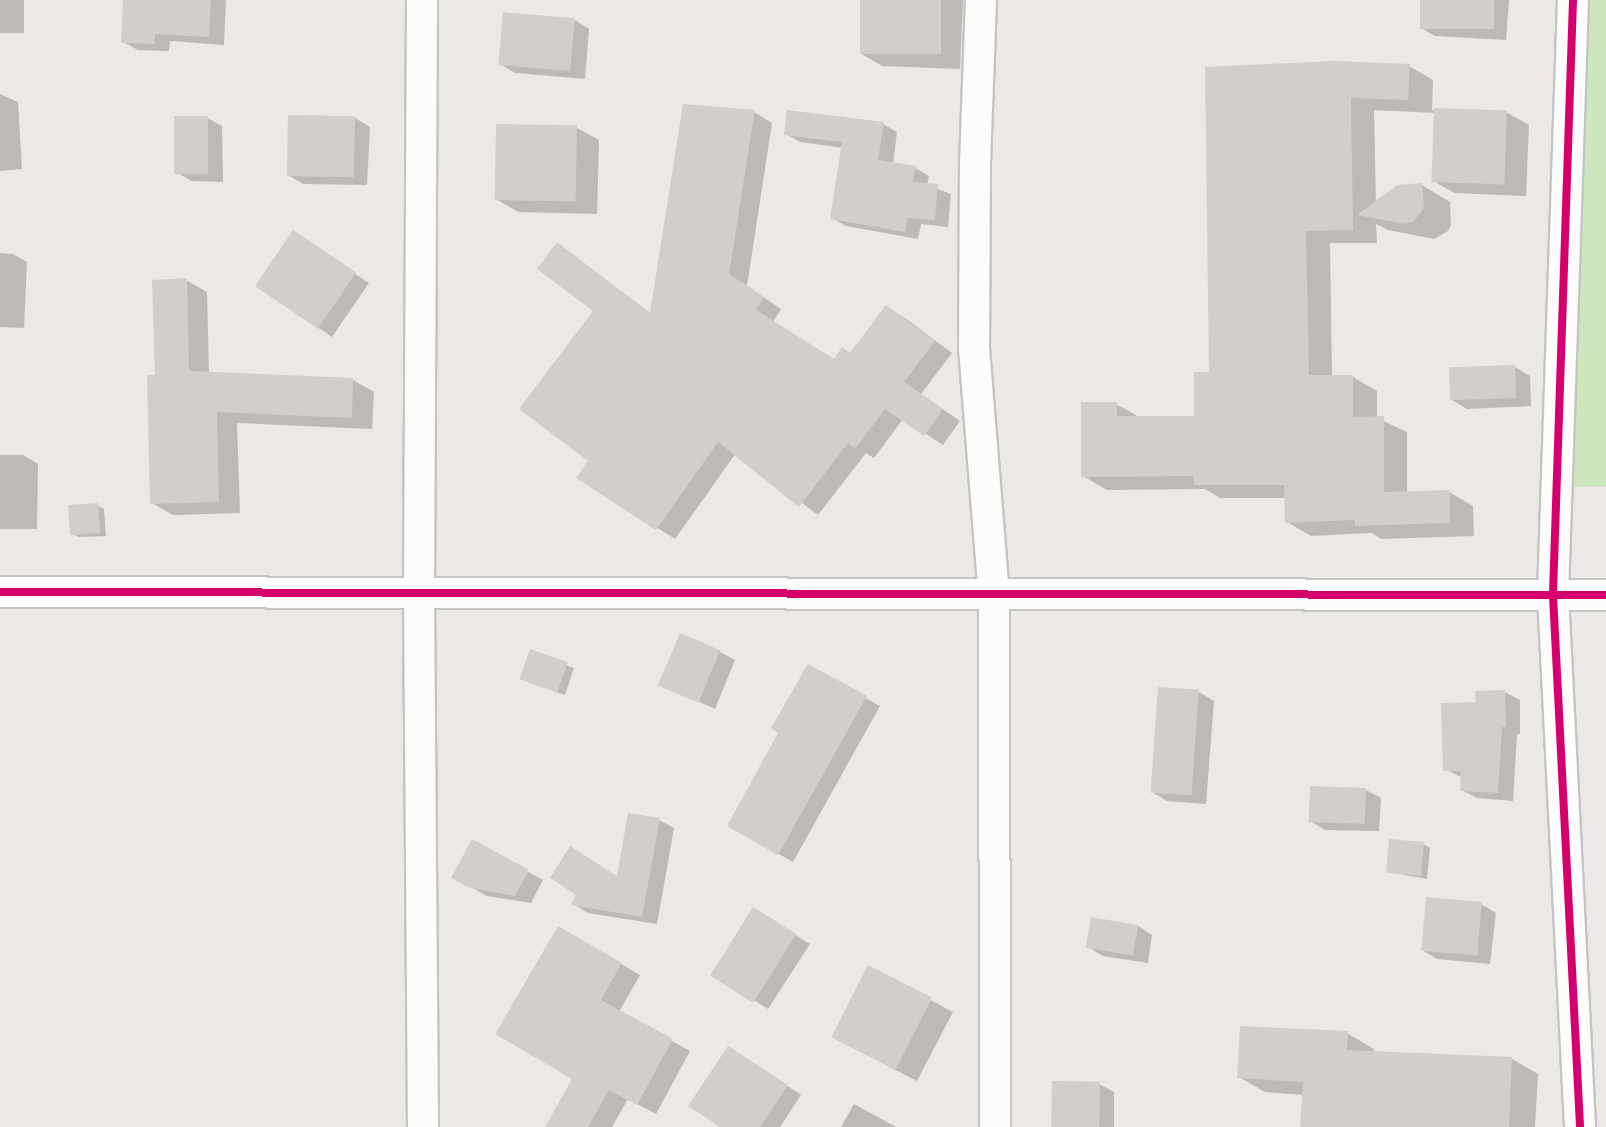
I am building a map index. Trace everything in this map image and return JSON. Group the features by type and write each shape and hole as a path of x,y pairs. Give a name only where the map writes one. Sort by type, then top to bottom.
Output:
{"street":[{"path":"422,0 419,593 423,1127"},
{"path":"981,0 975,162 974,348 994,594 995,1127"},
{"path":"1573,0 1553,595 1580,1127"},
{"path":"0,592 1606,595"}],"green space":[{"path":"1563,0 1606,0 1606,487 1563,487"}],"building":[{"path":"123,0 211,0 209,37 155,34 155,44 121,43"},
{"path":"860,0 941,0 941,54 860,54"},
{"path":"1420,0 1494,0 1494,29 1420,29"},
{"path":"503,12 575,18 570,71 498,65"},
{"path":"1334,61 1410,64 1408,100 1351,98 1353,230 1306,231 1309,375 1353,375 1353,417 1384,416 1384,492 1450,490 1450,523 1355,526 1355,520 1285,523 1284,485 1194,485 1194,476 1081,477 1081,402 1117,402 1117,416 1194,416 1194,372 1209,372 1205,67"},
{"path":"683,104 755,110 729,274 764,297 756,310 834,359 842,347 850,353 886,305 935,341 904,382 943,409 924,436 885,409 855,449 848,443 799,507 718,442 656,530 576,478 588,461 519,409 593,311 537,269 557,242 650,313"},
{"path":"1434,108 1507,111 1504,185 1431,182"},
{"path":"787,110 884,122 878,160 916,166 913,182 938,184 935,220 907,218 905,232 830,219 842,142 784,135"},
{"path":"288,115 355,116 354,177 287,176"},
{"path":"174,116 208,116 208,174 174,174"},
{"path":"496,124 577,125 576,201 495,200"},
{"path":"1422,183 1424,208 1413,222 1404,224 1357,215 1397,185"},
{"path":"293,230 356,272 318,329 255,286"},
{"path":"187,278 189,371 353,378 352,418 217,412 219,502 150,504 147,375 155,375 152,280"},
{"path":"1515,365 1516,398 1450,400 1449,367"},
{"path":"98,503 100,533 70,535 68,505"},
{"path":"680,633 721,650 698,703 658,685"},
{"path":"530,649 568,662 557,692 520,679"},
{"path":"808,664 867,696 778,855 727,826 778,733 771,728"},
{"path":"1158,687 1199,690 1192,796 1151,793"},
{"path":"1505,690 1506,727 1502,727 1498,793 1460,791 1461,771 1443,771 1441,703 1476,702 1475,691"},
{"path":"1310,786 1366,788 1365,824 1309,822"},
{"path":"628,813 660,818 642,917 571,905 576,895 550,878 570,846 617,876"},
{"path":"472,839 529,870 515,896 470,888 451,878"},
{"path":"1389,839 1424,842 1421,876 1386,873"},
{"path":"1426,897 1482,902 1477,956 1421,951"},
{"path":"753,907 796,934 753,1003 710,976"},
{"path":"1091,917 1138,925 1133,956 1086,948"},
{"path":"558,926 622,963 601,1000 673,1039 637,1105 609,1090 588,1127 545,1127 572,1079 495,1034"},
{"path":"868,965 932,998 895,1070 831,1037"},
{"path":"1240,1026 1348,1031 1347,1050 1512,1057 1509,1127 1300,1127 1303,1082 1237,1078"},
{"path":"728,1046 788,1085 760,1127 720,1127 688,1106"},
{"path":"1052,1081 1100,1082 1099,1127 1051,1127"}],"cycle path":[{"path":"1573,0 1553,595 1580,1127"},
{"path":"0,592 1606,595"}]}
